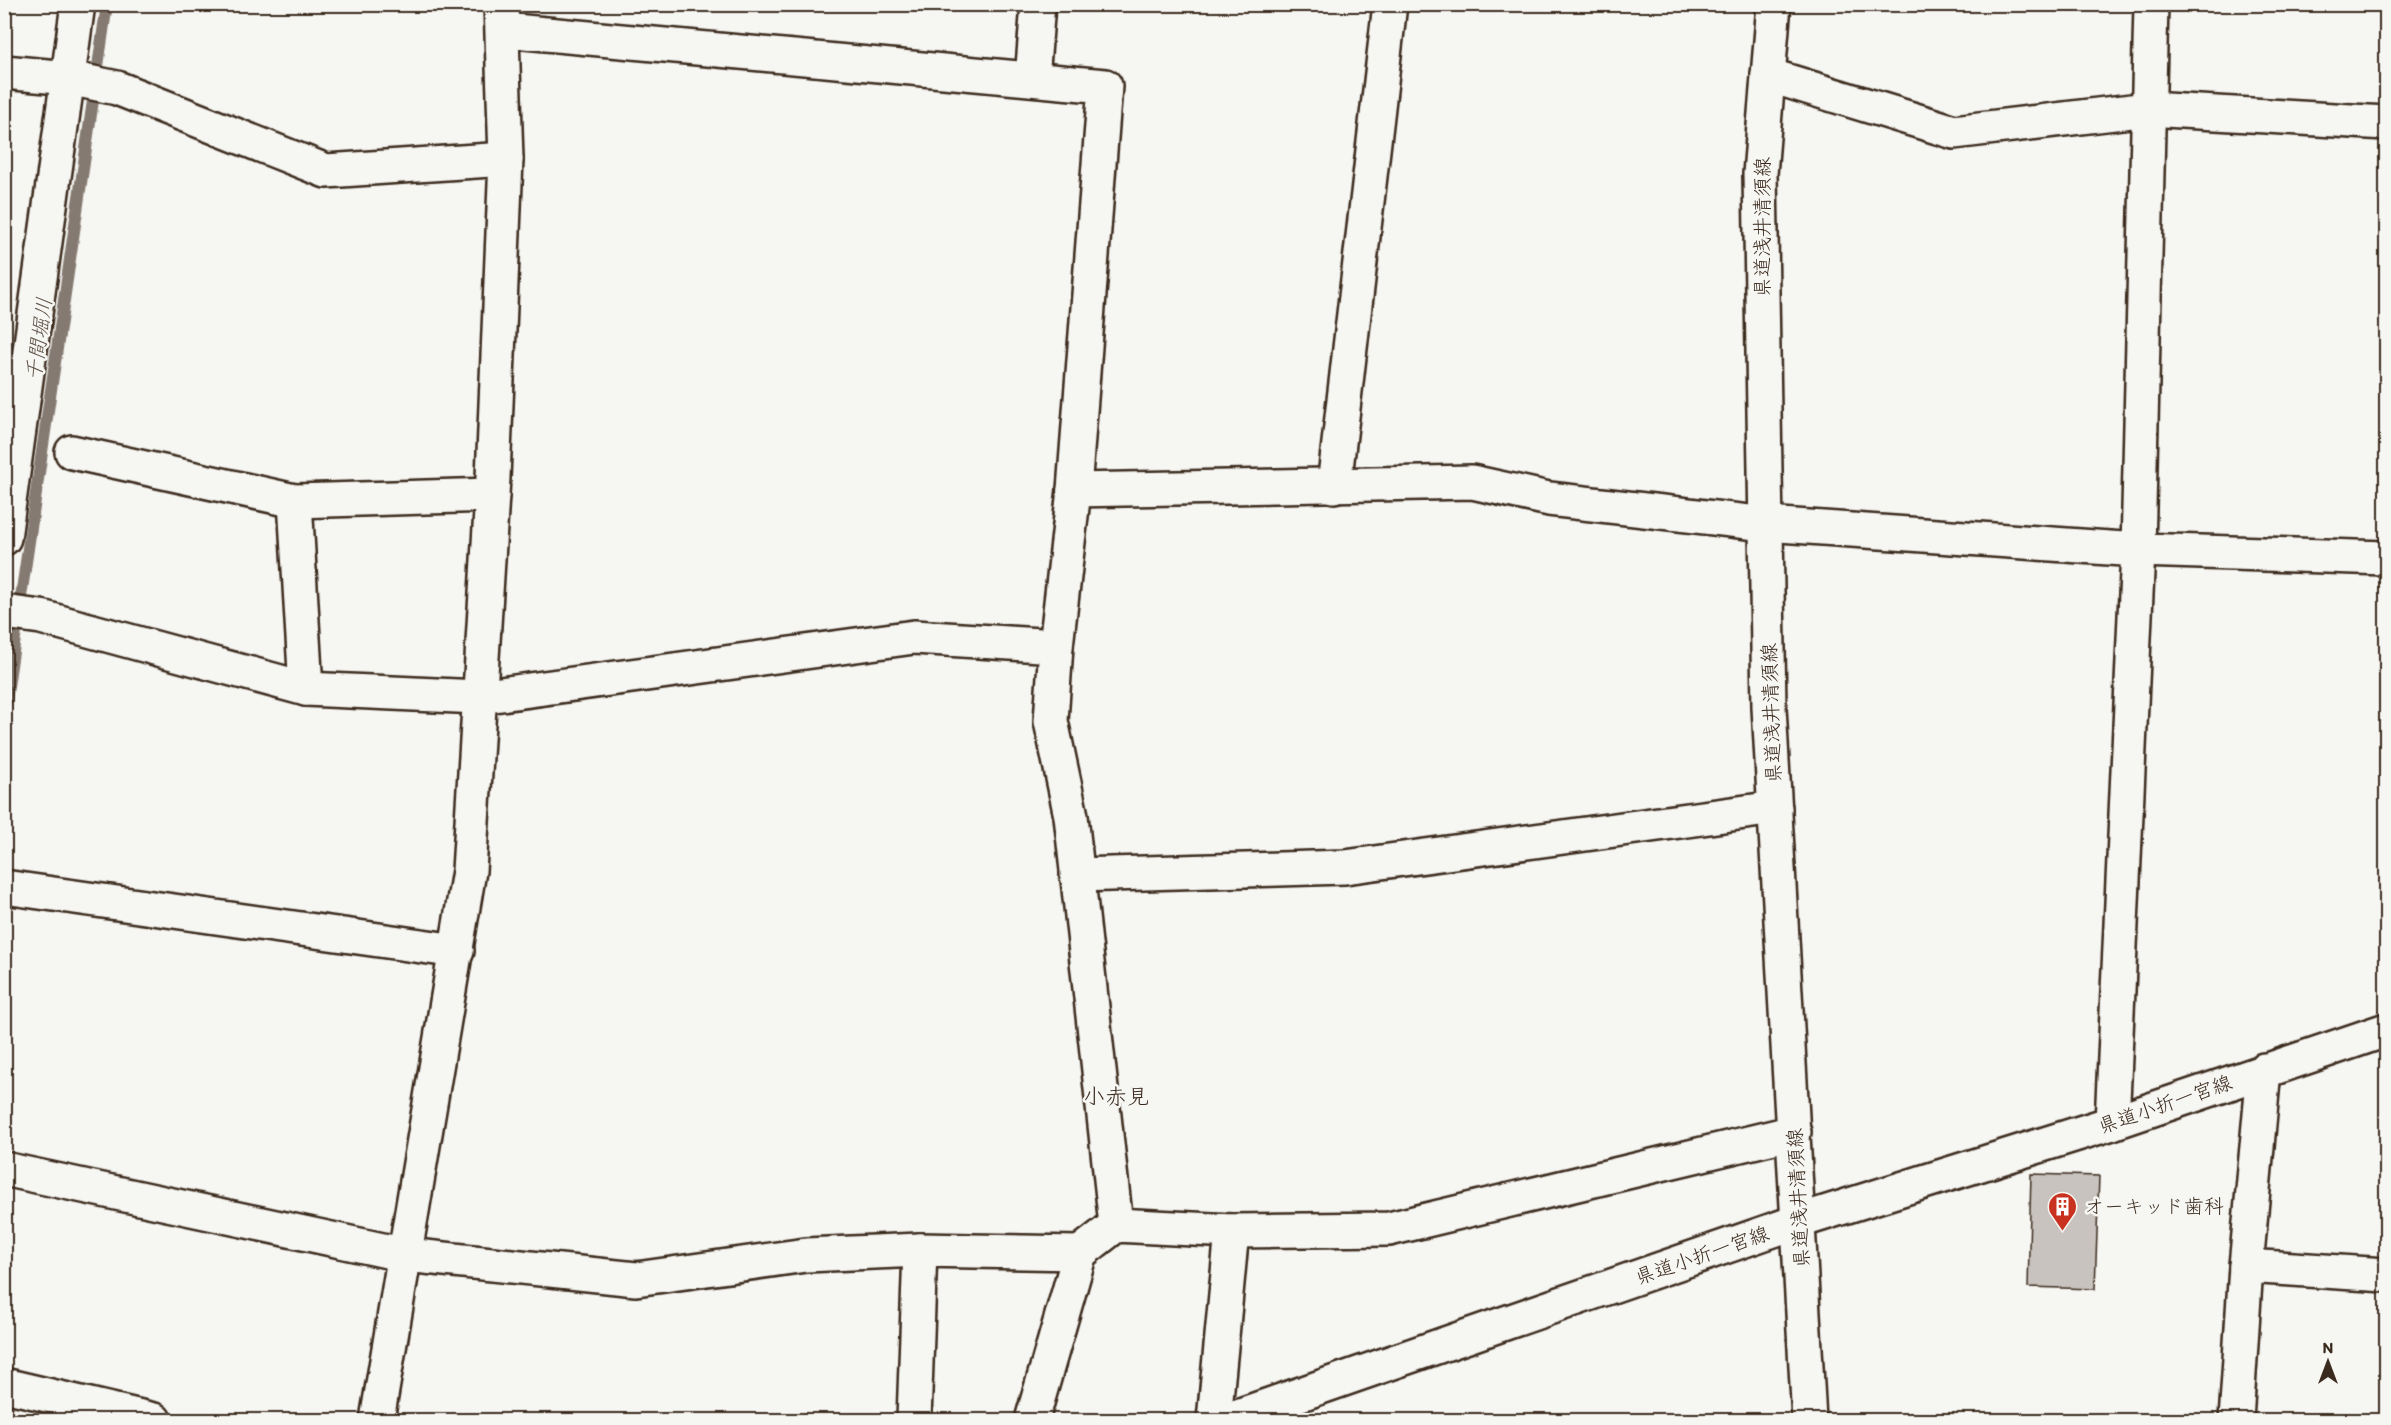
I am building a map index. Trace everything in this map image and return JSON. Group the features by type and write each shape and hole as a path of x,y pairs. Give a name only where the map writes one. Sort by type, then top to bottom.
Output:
{"street":[{"path":"4,538 76,79 78,4"},
{"path":"1032,79 1038,4"},
{"path":"1334,486 1390,4"},
{"name":"県道浅井清須線","path":"1774,4 1760,174 1769,707 1809,1420"},
{"path":"2112,1123 2138,550 2151,4"},
{"path":"377,1420 469,871 492,495 506,159 502,17 1105,86 1074,490 1056,646 1051,721 1071,816 1116,1225"},
{"path":"4,72 76,79 117,88 326,171 506,159"},
{"path":"1768,75 1954,132 2148,109 2386,123"},
{"path":"72,452 295,501 492,495"},
{"path":"1074,490 1472,482 1549,499 1766,524 2138,550 2386,558"},
{"path":"295,501 306,689"},
{"path":"4,612 41,617 306,689 478,697 914,637 1056,646"},
{"path":"1077,875 1345,867 1775,808"},
{"path":"4,887 457,951"},
{"name":"県道小折一宮線","path":"1226,1420 1799,1221 2112,1123 2386,1030"},
{"path":"2236,1420 2246,1266 2264,1070"},
{"path":"1032,1420 1080,1253 1116,1225 1232,1232 1389,1229 1794,1132"},
{"path":"4,1169 406,1255 636,1279 806,1255 920,1250 1080,1253"},
{"path":"1214,1420 1232,1232"},
{"path":"914,1420 920,1250"},
{"path":"2246,1266 2386,1275"},
{"path":"4,1385 154,1420"}],"building":[{"name":"オーキッド歯科","path":"2031,1174 2099,1176 2095,1289 2028,1287"}],"waterway":[{"name":"千間堀川","path":"4,714 107,4"}],"place":[{"name":"オーキッド歯科","path":"2063,1232"}],"district":[{"name":"小赤見","path":"1116,1096"}]}
